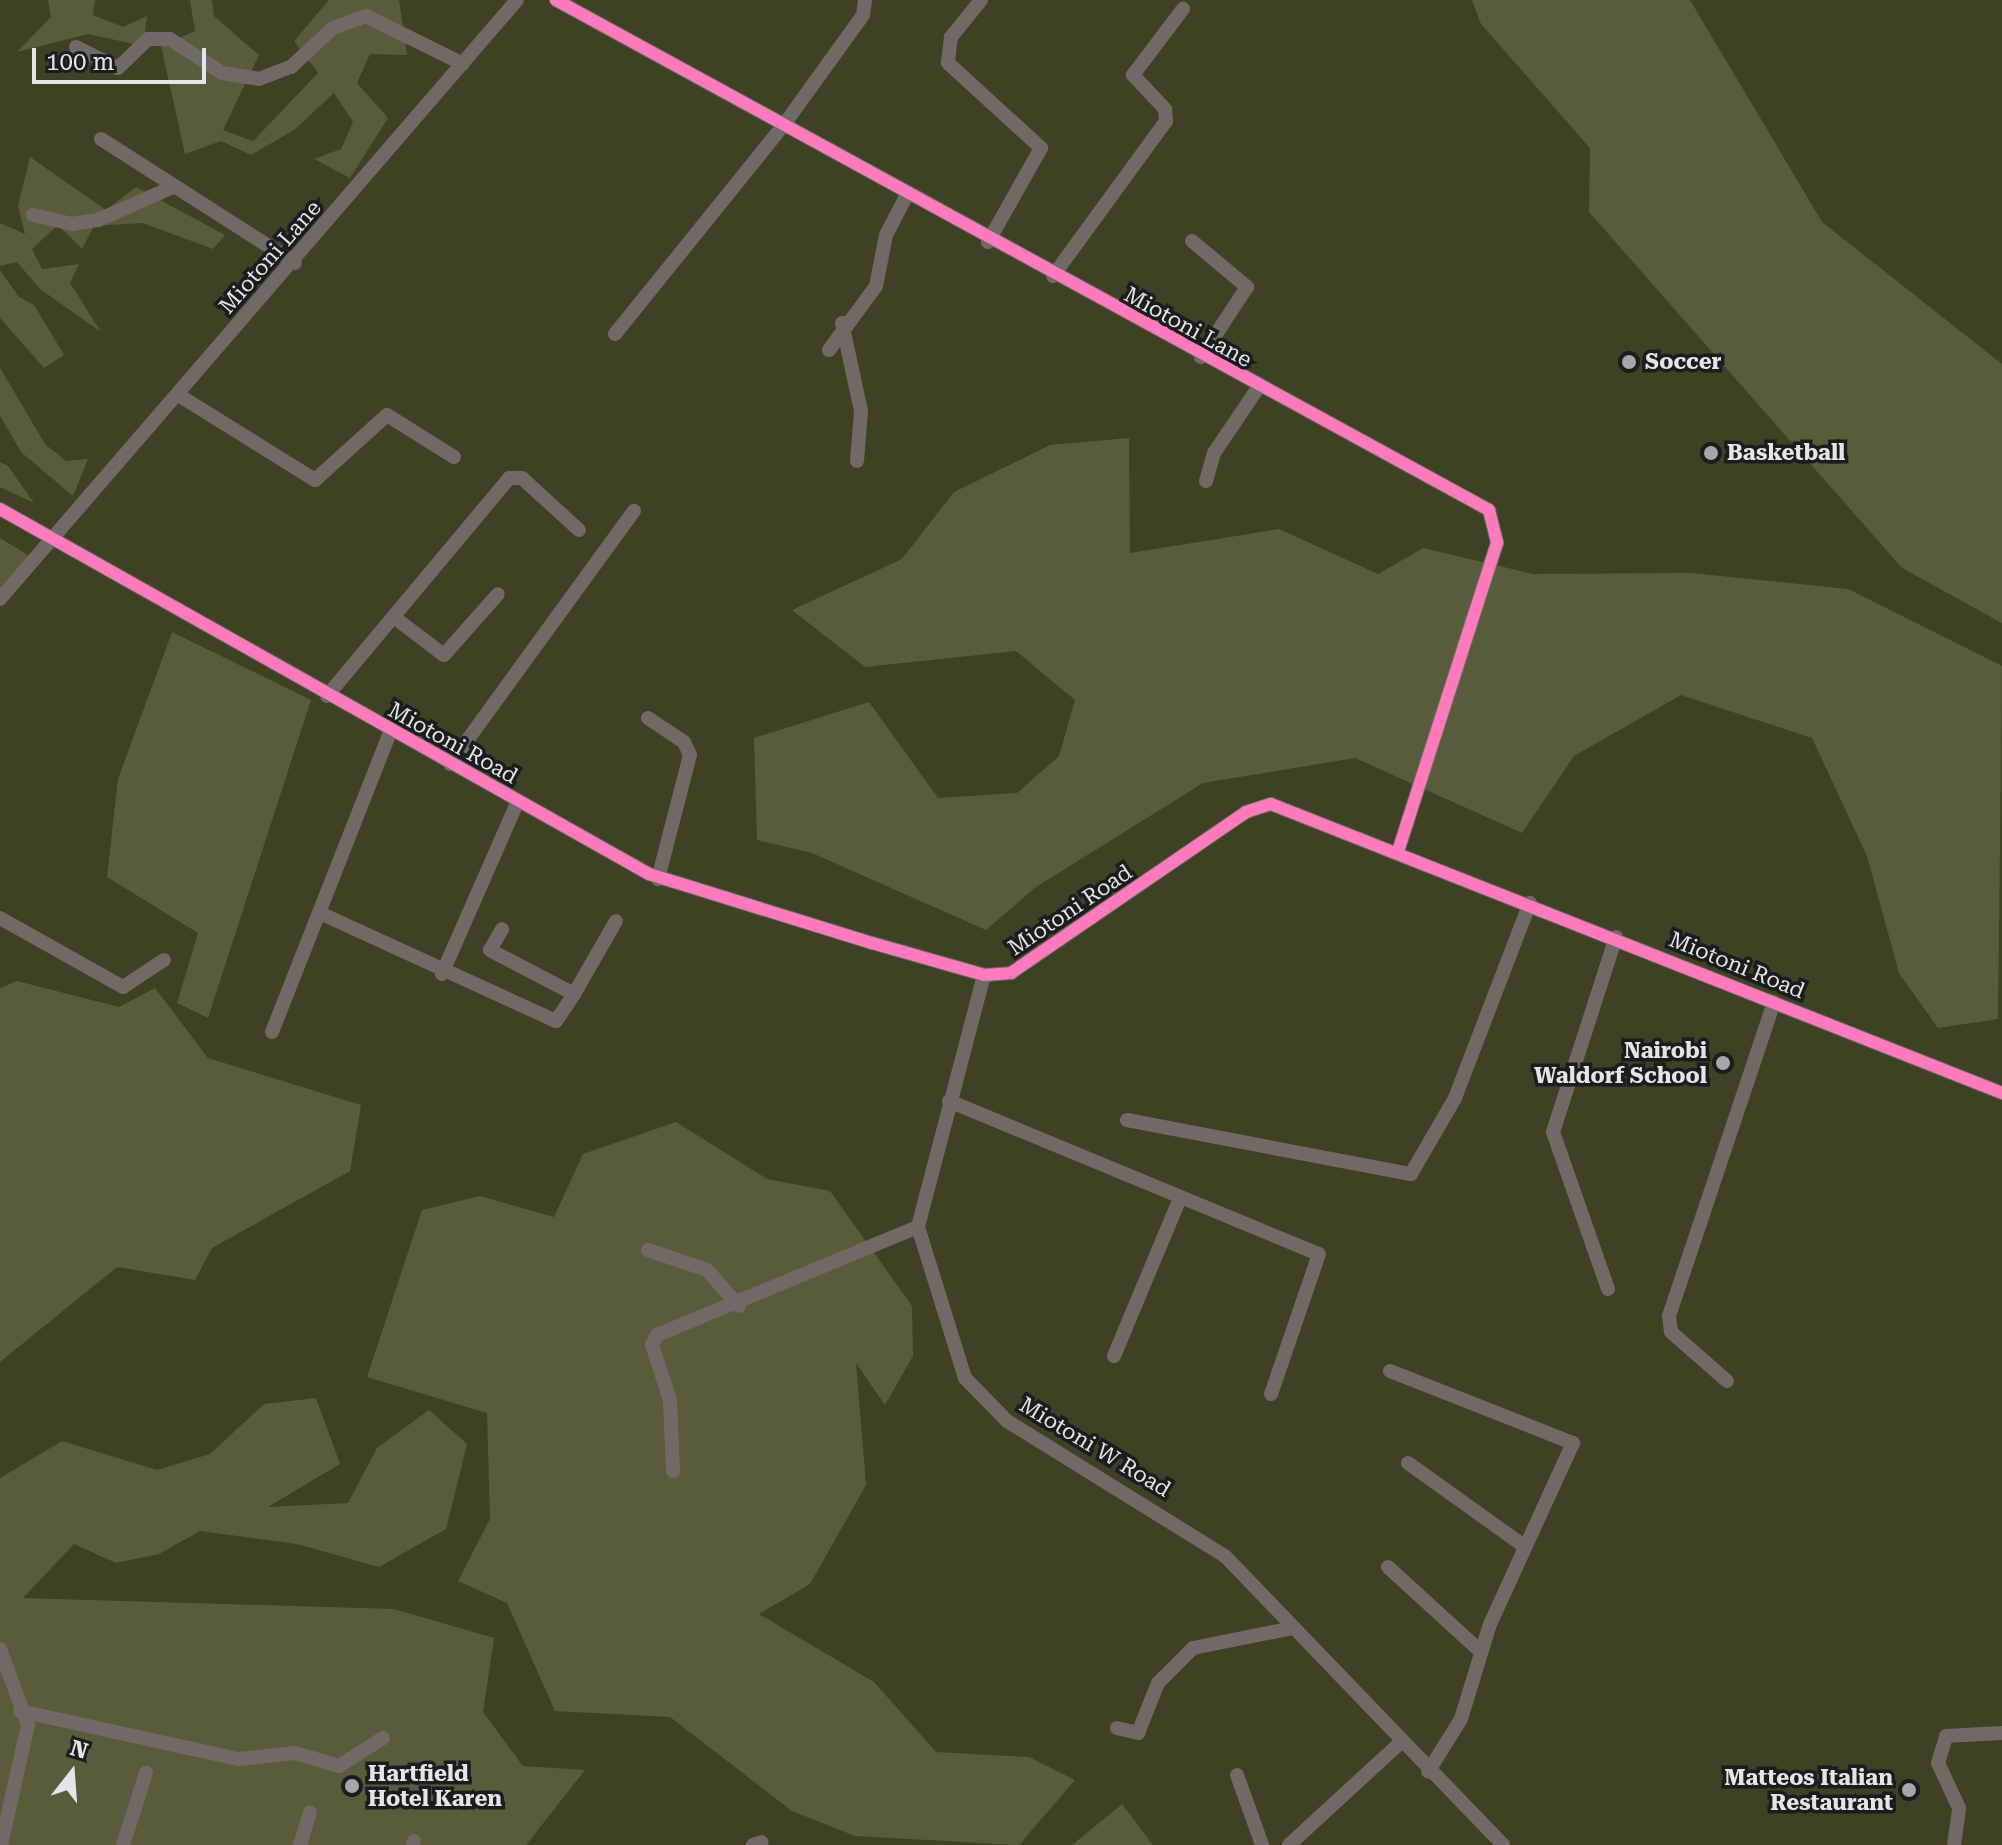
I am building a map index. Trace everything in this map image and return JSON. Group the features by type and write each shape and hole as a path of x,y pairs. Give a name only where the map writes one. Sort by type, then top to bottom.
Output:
{"street":[{"name":"Miotoni Lane","path":"0,599 295,263 517,0"},
{"name":"Miotoni Lane","path":"556,0 908,193 988,242 1496,519 1497,543 1398,851"},
{"path":"615,334 783,126 863,15 865,0"},
{"path":"981,0 951,37 948,63 1041,148 988,242"},
{"path":"1053,276 1166,121 1165,109 1133,75 1183,9"},
{"path":"76,47 118,68 148,39 170,39 222,73 259,79 291,67 333,28 366,16 463,64"},
{"path":"101,139 295,263"},
{"path":"33,215 72,224 98,220 175,186"},
{"path":"829,350 842,323 876,286 886,235 908,193"},
{"path":"1192,241 1247,287 1201,357"},
{"path":"842,323 861,411 857,461"},
{"path":"1206,481 1214,453 1258,388"},
{"path":"180,396 311,480 323,479 387,415 454,457"},
{"path":"327,696 509,478 522,478 579,530"},
{"name":"Miotoni Road","path":"0,509 390,732 658,879 984,975 1011,973 1043,955 1256,807 1277,806 1616,937 2002,1093"},
{"path":"450,764 634,511"},
{"path":"395,618 444,655 498,594"},
{"path":"648,718 684,742 690,755 658,879"},
{"path":"272,1032 322,914 390,732"},
{"path":"442,974 518,801"},
{"path":"1127,1120 1411,1174 1455,1098 1530,903"},
{"path":"322,914 549,1024 574,994 616,921"},
{"path":"0,918 123,987 164,960"},
{"path":"502,929 490,950 574,994"},
{"path":"1608,1289 1553,1132 1616,937"},
{"name":"Miotoni W Road","path":"984,975 918,1227 935,1298 977,1396 1212,1545 1428,1772 1503,1845"},
{"path":"1727,1381 1671,1332 1669,1316 1774,1002"},
{"path":"949,1101 1319,1254 1271,1394"},
{"path":"1114,1356 1180,1198"},
{"path":"673,1471 670,1400 653,1339 739,1306 918,1227"},
{"path":"648,1250 707,1270 739,1306"},
{"path":"1390,1371 1573,1443 1524,1546 1480,1651 1461,1719 1428,1772"},
{"path":"1408,1463 1524,1546"},
{"path":"1388,1567 1480,1651"},
{"path":"1117,1728 1138,1733 1158,1683 1193,1648 1293,1628"},
{"path":"0,1649 20,1711 28,1725 1,1845"},
{"path":"20,1711 239,1759 295,1753 339,1766 383,1738"},
{"path":"1954,1845 1959,1808 1938,1763 1946,1736 2002,1733"},
{"path":"1289,1845 1400,1743"},
{"path":"123,1845 146,1773"},
{"path":"1237,1775 1262,1845"},
{"path":"300,1845 310,1813"}],"green space":[{"path":"0,0 2002,0 2002,1845 0,1845"},
{"path":"48,0 95,0 93,15 123,27 147,16 143,46 88,34 17,52 51,17"},
{"path":"190,0 212,0 214,16 259,55 223,130 253,141 318,73 294,41 329,0 399,0 407,55 370,54 357,83 388,118 350,178 314,159 341,149 353,122 334,93 294,130 251,155 221,141 185,154 161,46 195,31"},
{"path":"1472,0 1690,0 1822,222 2002,364 2002,623 1902,568 1589,212 1590,148 1481,24"},
{"path":"30,157 106,210 136,187 225,235 213,249 143,223 94,226 82,249 58,225 32,249 42,269 79,264 70,283 101,332 40,289 17,262 0,266 0,223 25,234 18,206"},
{"path":"0,270 19,297 34,305 64,355 44,368 0,318"},
{"path":"0,368 45,444 66,461 88,459 73,496 21,452 0,416"},
{"path":"1129,438 1130,553 1279,529 1378,574 1423,548 1533,574 1691,573 1848,589 2002,666 1998,1019 1938,1028 1899,973 1867,856 1812,738 1681,695 1574,756 1522,833 1355,758 1203,783 1036,887 986,930 812,853 757,840 754,738 869,702 938,798 1017,793 1059,756 1075,700 1016,651 865,667 792,610 902,559 954,492 1050,445"},
{"path":"0,462 8,466 34,503 0,487"},
{"path":"0,538 36,560 0,605"},
{"path":"172,632 311,700 208,1018 177,1003 198,933 107,877 118,779"},
{"path":"17,981 119,1007 155,988 208,1058 361,1105 350,1171 212,1248 195,1280 117,1267 0,1362 0,988"},
{"path":"676,1122 767,1179 830,1191 912,1306 913,1356 885,1405 856,1363 866,1485 810,1584 759,1614 874,1682 936,1752 1029,1757 1075,1780 1019,1845 855,1836 792,1811 670,1717 555,1711 507,1603 458,1581 490,1519 487,1413 367,1377 422,1210 480,1196 554,1217 583,1154"},
{"path":"316,1398 340,1464 268,1507 348,1503 377,1448 429,1410 467,1444 446,1529 379,1567 297,1544 200,1531 159,1554 116,1563 74,1544 23,1598 394,1609 494,1638 483,1712 523,1766 585,1770 526,1845 0,1845 0,1478 62,1441 157,1470 210,1454 264,1404"},
{"path":"1122,1804 1153,1845 1072,1845"}],"cycle path":[{"path":"556,0 1489,510 1497,543 1398,851"},
{"path":"0,509 649,874 872,943 984,975 1011,973 1246,812 1271,804 2002,1093"}],"place":[{"name":"Soccer","path":"1629,362"},
{"name":"Basketball","path":"1711,453"},
{"name":"Nairobi Waldorf School","path":"1723,1063"},
{"name":"Hartfield Hotel Karen","path":"352,1786"},
{"name":"Matteos Italian Restaurant","path":"1909,1790"}]}
